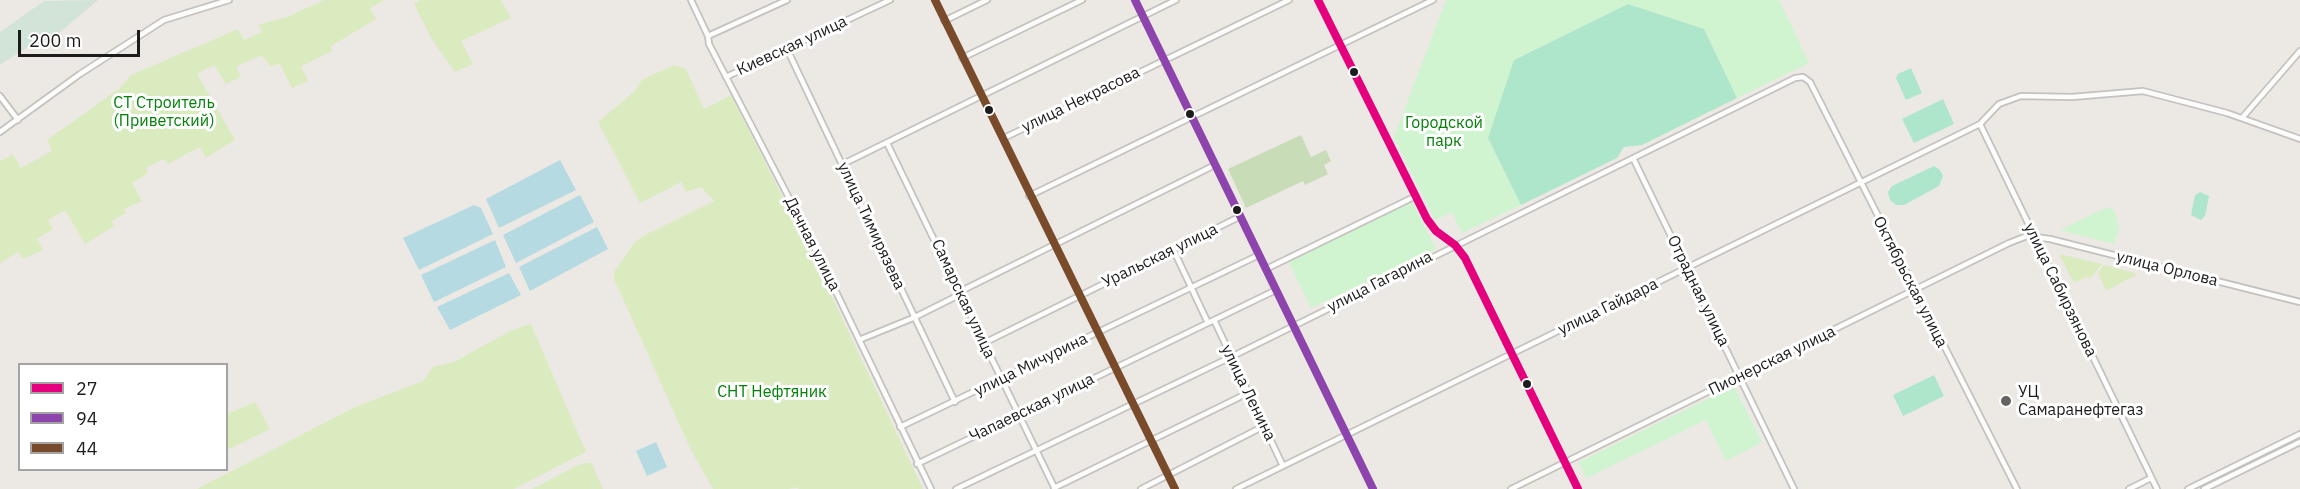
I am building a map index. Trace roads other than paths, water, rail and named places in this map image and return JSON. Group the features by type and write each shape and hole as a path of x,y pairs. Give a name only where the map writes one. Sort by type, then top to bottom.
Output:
{"street":[{"path":"0,132 80,74 164,20 229,0"},
{"name":"Дачная улица","path":"691,0 708,36 709,44 859,340 931,489"},
{"path":"708,36 787,0"},
{"name":"Киевская улица","path":"726,77 890,0"},
{"path":"934,0 1004,138 1029,196 1174,489"},
{"path":"944,21 987,0"},
{"path":"962,58 1082,0"},
{"path":"1135,0 1373,489"},
{"path":"843,164 1176,0"},
{"name":"улица Некрасова","path":"1004,138 1289,0"},
{"path":"1318,0 1416,196 1436,231 1455,244 1465,258 1578,489"},
{"path":"1029,196 1433,0"},
{"name":"улица Тимирязева","path":"787,49 843,164 913,318 955,402"},
{"path":"2241,118 2300,51"},
{"name":"улица Гагарина","path":"956,489 1231,357 1455,244 1795,78 1803,77"},
{"name":"Октябрьская улица","path":"1803,77 1810,82 1914,291 2017,489"},
{"path":"1980,124 1999,104 2021,96 2072,97 2136,91 2160,94 2241,118 2300,139"},
{"path":"0,96 18,120"},
{"name":"улица Гайдара","path":"1236,489 1860,184 1954,134 1980,124"},
{"name":"улица Сабирзянова","path":"1980,124 2157,489"},
{"name":"Самарская улица","path":"887,143 961,291 1054,489"},
{"name":"Отрадная улица","path":"1633,158 1794,489"},
{"path":"859,340 913,318 961,291 1215,165"},
{"path":"1266,269 1416,196"},
{"name":"Уральская улица","path":"984,343 1239,217"},
{"name":"Пионерская улица","path":"1511,489 1740,378 2009,243 2034,236"},
{"name":"улица Орлова","path":"2034,236 2300,302"},
{"name":"улица Ленина","path":"1173,251 1192,290 1231,357 1283,466"},
{"name":"улица Мичурина","path":"900,427 1097,332 1192,290 1259,255"},
{"name":"Чапаевская улица","path":"917,464 1276,290"},
{"path":"1054,489 1248,393"},
{"path":"1141,489 1264,426"},
{"path":"2188,489 2300,434"},
{"path":"2204,489 2300,442"},
{"path":"2246,461 2249,467"},
{"path":"2128,489 2151,478"}],"water":[{"path":"560,160 576,190 499,228 486,199"},
{"path":"580,195 594,222 516,263 503,235"},
{"path":"474,205 481,208 493,234 419,270 403,238"},
{"path":"597,227 608,249 530,291 519,267"},
{"path":"495,240 506,267 434,302 421,275"},
{"path":"509,273 521,295 450,330 437,307"},
{"path":"656,442 667,467 647,476 636,451"}],"place":[{"name":"УЦ Самаранефтегаз","path":"2006,401"}],"park label":[{"name":"СТ Строитель (Приветский)","path":"164,112"},
{"name":"Городской парк","path":"1444,132"},
{"name":"СНТ Нефтяник","path":"772,392"}]}
